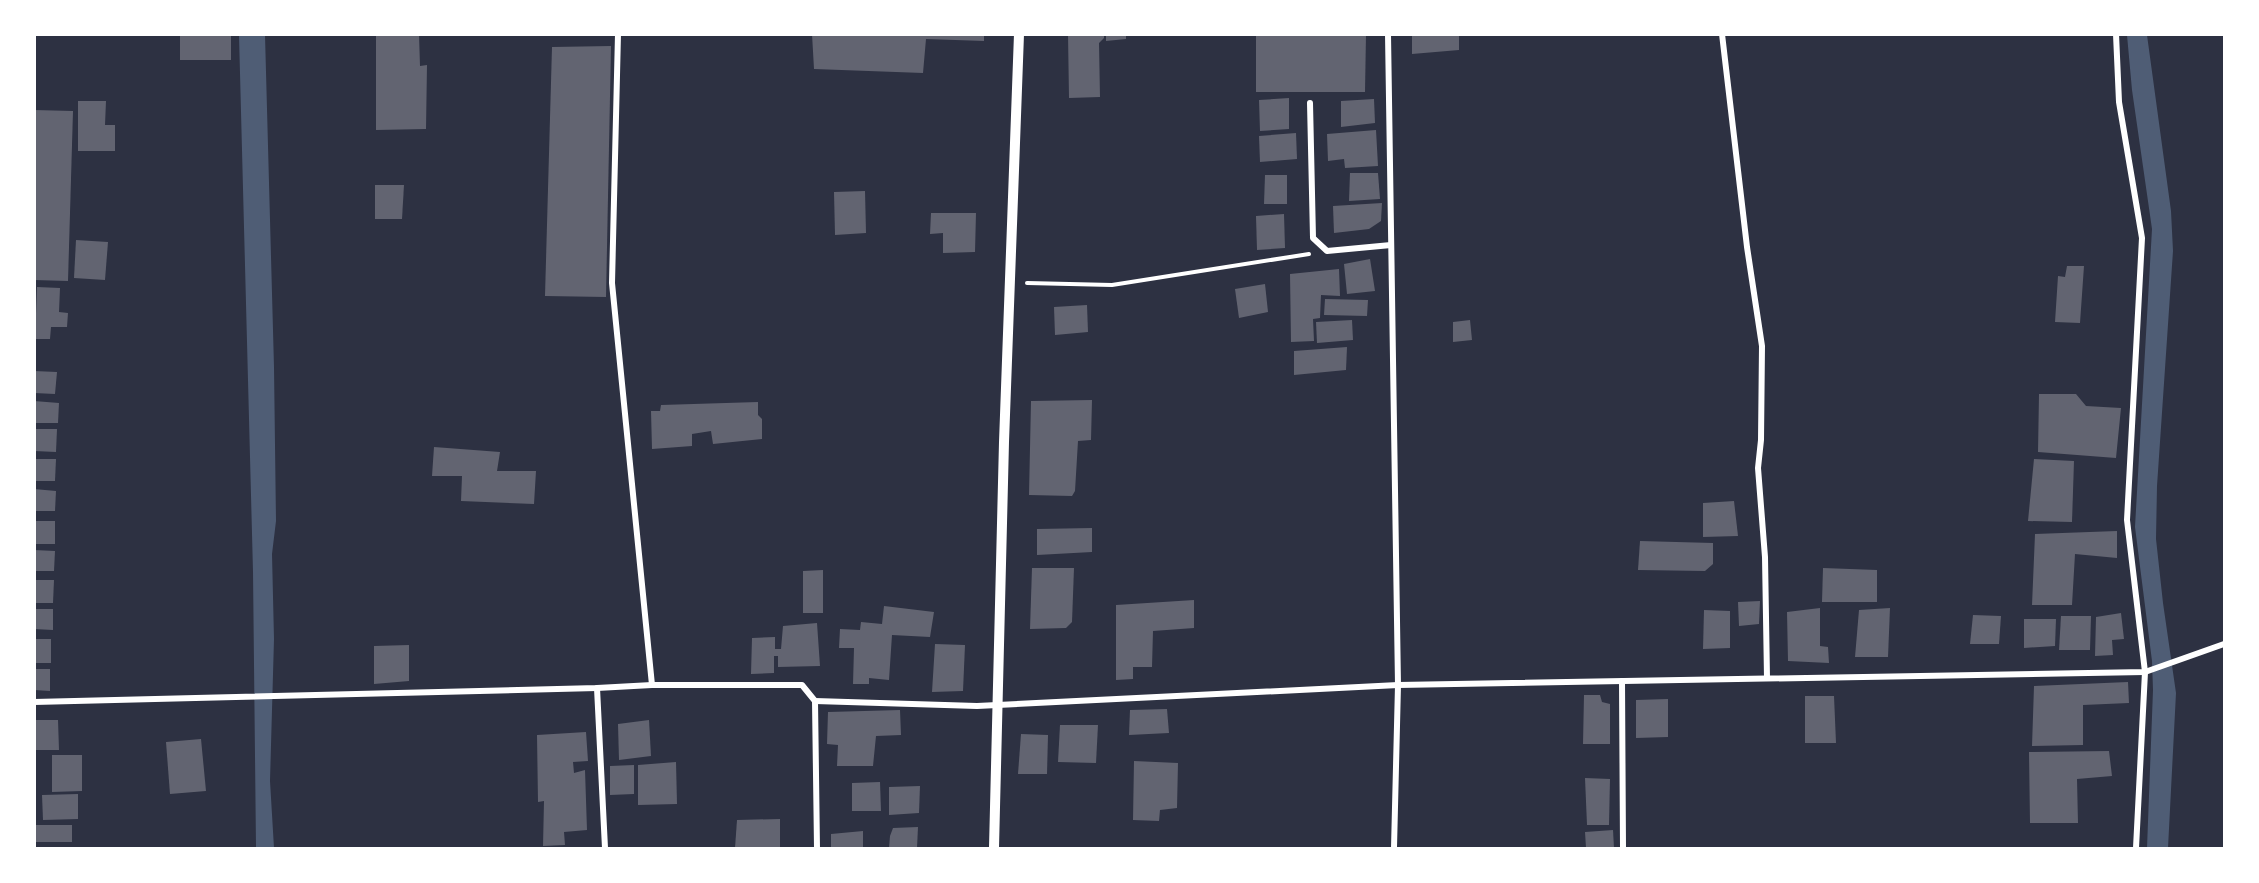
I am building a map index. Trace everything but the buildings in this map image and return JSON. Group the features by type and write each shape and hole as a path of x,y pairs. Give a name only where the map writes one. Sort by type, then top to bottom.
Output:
{"street":[{"path":"618,34 612,283 652,685"},
{"path":"994,849 1004,442 1019,34"},
{"path":"1388,34 1398,685 1394,849"},
{"path":"1722,34 1747,247 1762,346 1761,440 1758,468 1765,557 1767,678"},
{"path":"2116,34 2119,102 2142,238 2127,520 2145,672 2136,849"},
{"path":"1310,103 1313,238 1327,251 1391,245"},
{"path":"815,701 998,705 1398,685 2145,672 2224,644"},
{"path":"1622,681 1623,849"},
{"path":"34,702 652,685 802,685 815,701 817,849"},
{"path":"597,688 605,849"}],"path":[{"path":"1027,282 1112,285 1327,251"}],"water":[{"path":"239,35 265,35 276,521 272,554 274,639 270,781 274,848 256,848 253,572"},
{"path":"2127,35 2147,35 2171,211 2173,251 2157,486 2156,539 2176,693 2168,848 2147,848 2152,661 2135,527 2152,229 2132,90"}]}
